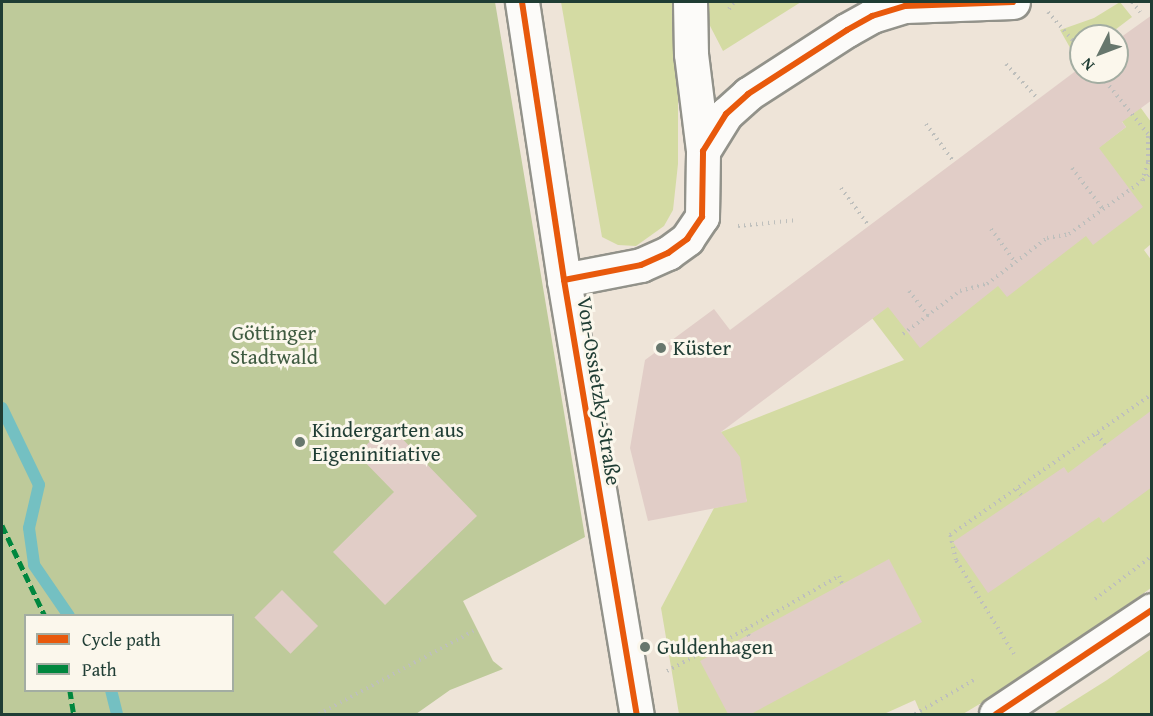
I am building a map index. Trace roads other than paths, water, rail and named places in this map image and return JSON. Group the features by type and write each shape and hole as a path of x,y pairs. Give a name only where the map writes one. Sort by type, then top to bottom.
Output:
{"street":[{"name":"Von-Ossietzky-Straße","path":"522,2 564,280 634,702"},
{"path":"564,280 657,258 687,239 698,225 704,196 703,151 690,54 690,2"},
{"path":"703,151 736,103 872,16 925,4 1013,2"},
{"path":"996,714 1152,610"}],"waterway":[{"path":"2,408 39,485 29,528 34,565 68,614"},
{"path":"112,692 117,714"}],"place":[{"name":"Küster","path":"661,348"},
{"name":"Kindergarten aus Eigeninitiative","path":"300,442"},
{"name":"Guldenhagen","path":"645,647"}],"park label":[{"name":"Göttinger Stadtwald","path":"274,345"}]}
